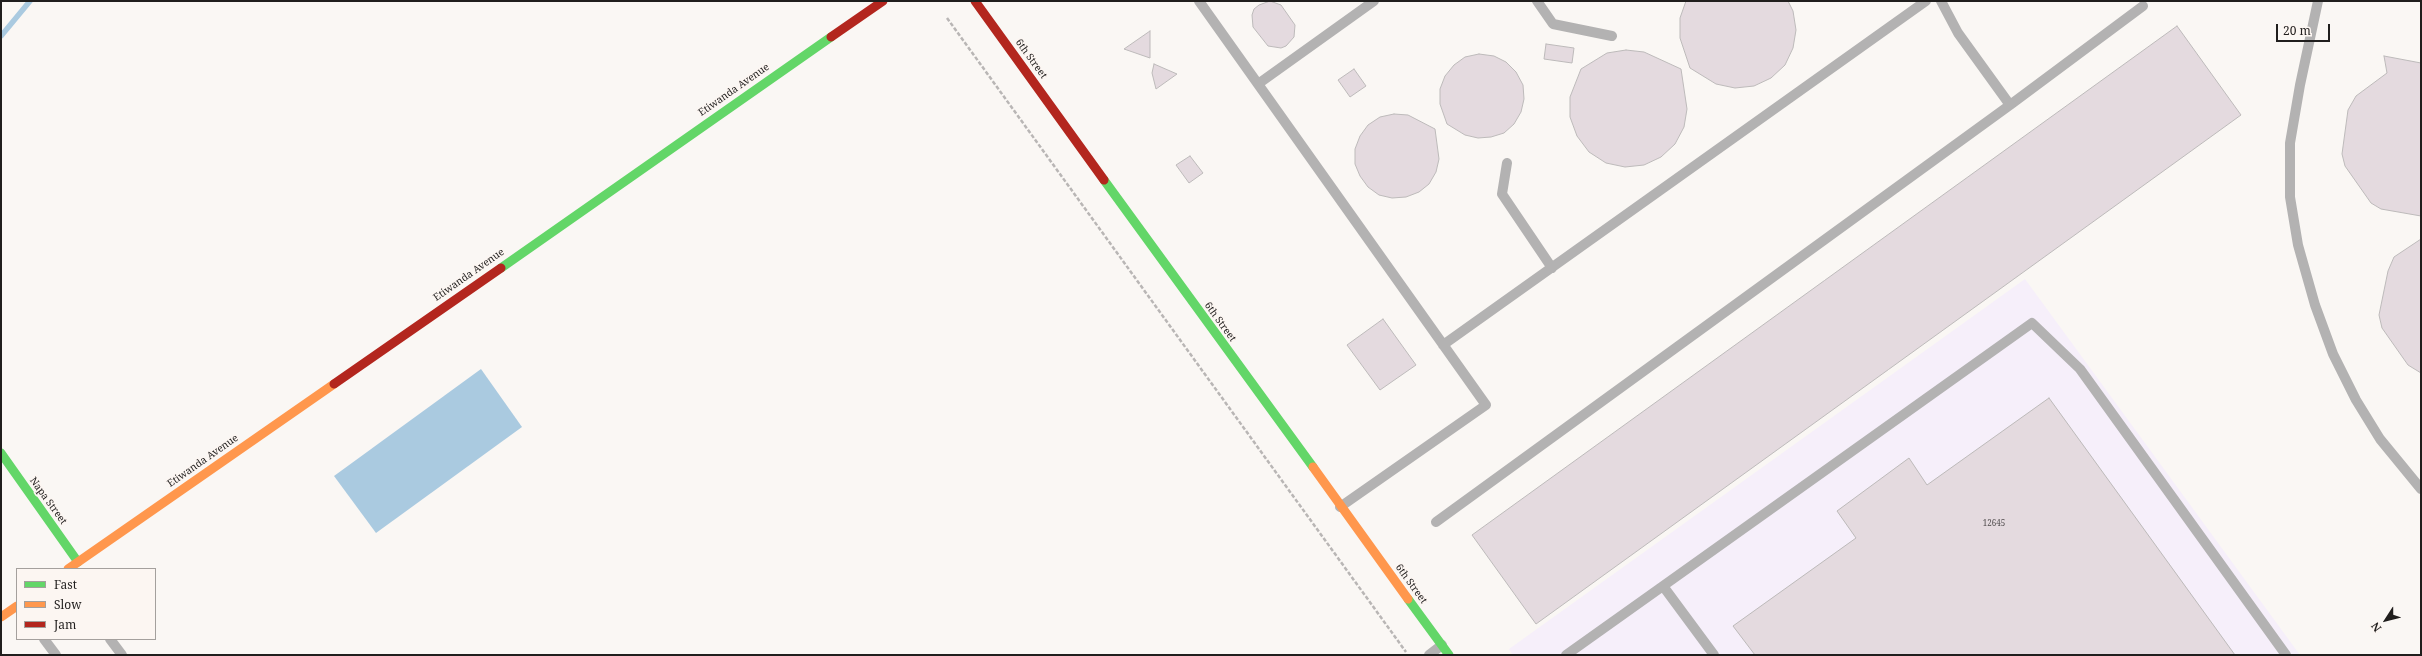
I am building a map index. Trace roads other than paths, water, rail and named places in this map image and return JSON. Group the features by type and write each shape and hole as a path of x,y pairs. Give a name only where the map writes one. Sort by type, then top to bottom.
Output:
{"main road":[{"name":"Etiwanda Avenue","path":"69,568 883,1"},
{"name":"6th Street","path":"975,1 1340,507 1449,655"},
{"name":"Napa Street","path":"1,453 78,562"},
{"path":"1,617 16,607"}],"lane":[{"path":"1199,1 1486,405 1340,507"},
{"path":"1258,84 1374,1"},
{"path":"1537,1 1553,24 1612,36"},
{"path":"1443,345 1926,1"},
{"path":"1941,1 1958,34 2010,105"},
{"path":"2318,1 2300,85 2290,143 2290,197 2298,246 2315,305 2333,354 2356,400 2380,439 2421,489"},
{"path":"1436,522 2010,105 2143,6"},
{"path":"1507,163 1502,194 1552,268"},
{"path":"1566,655 2032,323 2080,369 2286,655"},
{"path":"1663,586 1714,655"},
{"path":"45,640 56,655"},
{"path":"111,640 118,654"},
{"path":"1429,655 1442,645"}],"water":[{"path":"481,369 522,427 376,533 334,476"}],"waterway":[{"path":"1,36 30,1"}]}
